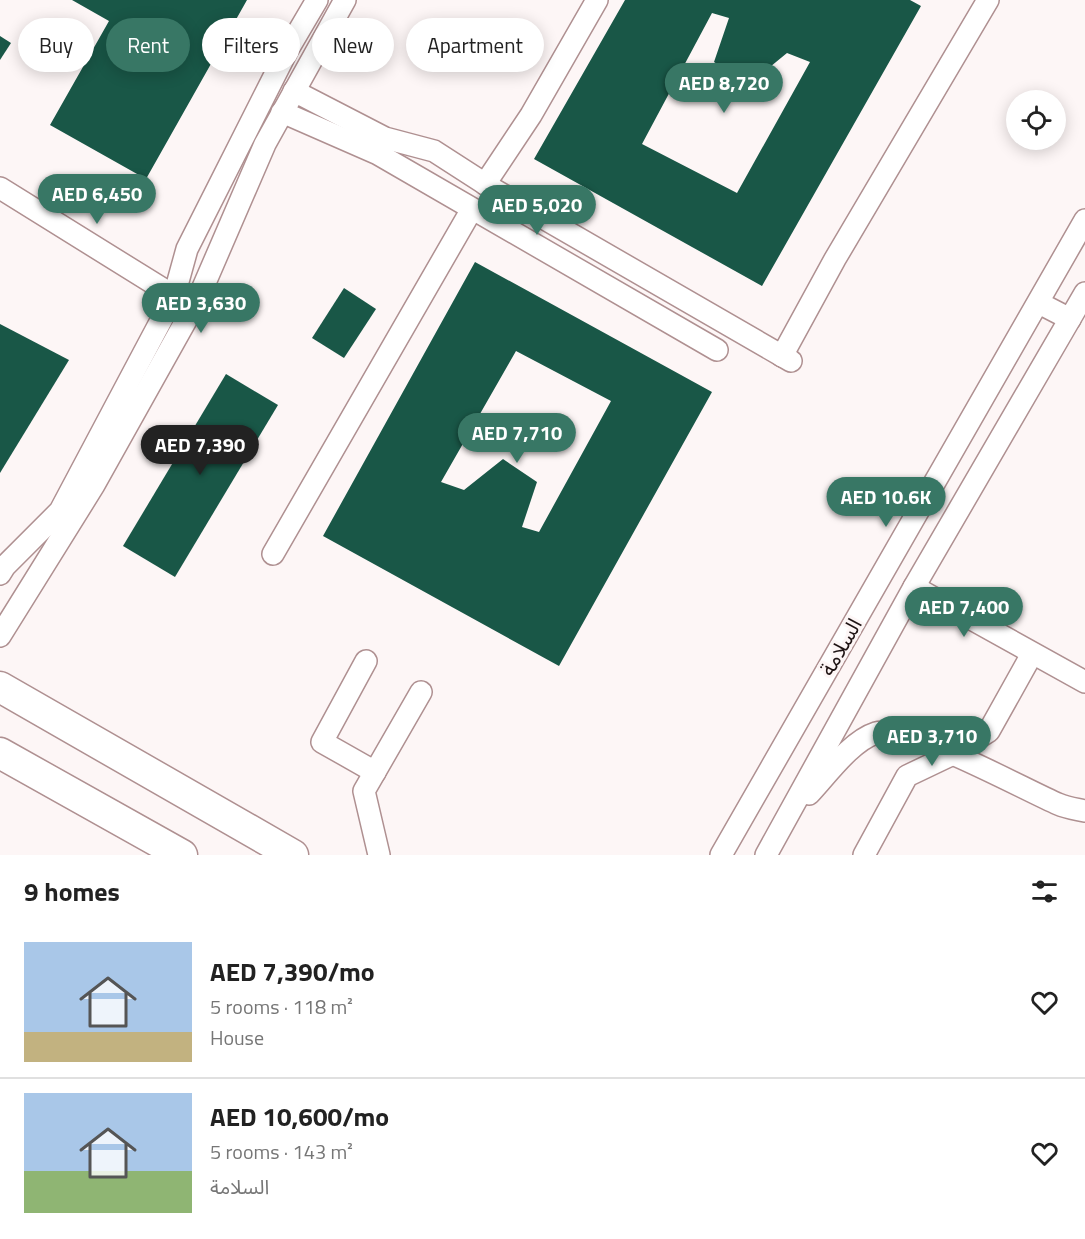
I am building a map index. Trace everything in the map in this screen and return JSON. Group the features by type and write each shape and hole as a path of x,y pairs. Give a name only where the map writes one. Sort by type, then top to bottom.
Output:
{"highway":[{"path":"0,687 293,855"},
{"path":"0,753 182,855"}],"street":[{"path":"0,574 5,566 60,511 174,296 187,249 287,51 317,0"},
{"path":"0,636 94,485 198,299 265,144 345,0"},
{"path":"485,184 531,115 597,0"},
{"path":"294,91 386,138 434,151 485,184 787,358 835,259 988,0"},
{"path":"282,112 378,154 717,350"},
{"path":"0,188 174,296"},
{"path":"273,554 472,210"},
{"name":"السلامة","path":"721,855 1085,220"},
{"name":"السلامة","path":"766,855 914,587 1085,293"},
{"path":"1038,303 1070,319"},
{"path":"914,587 1085,682"},
{"path":"864,855 907,776 951,755 989,731 1032,654"},
{"path":"366,661 322,742 375,772"},
{"path":"379,855 364,791 421,692"},
{"path":"789,814 858,742 878,732 892,733 933,746 1060,805 1085,811"}],"building":[{"path":"72,0 247,0 237,18 202,18 202,72 206,72 146,179 50,125 80,72 94,72 94,47 106,26 106,72 190,72 190,18 106,19"},
{"path":"625,0 910,0 921,6 762,286 534,159","holes":["712,13 729,18 714,62 748,85 787,53 810,62 737,193 642,144"]},
{"path":"0,36 11,43 0,60"},
{"path":"475,262 712,392 559,666 323,536","holes":["516,351 611,401 539,532 522,527 537,482 503,459 464,490 441,482"]},
{"path":"344,288 376,309 344,358 312,338"},
{"path":"0,324 69,360 0,473"},
{"path":"226,374 278,405 175,577 123,546"}]}
